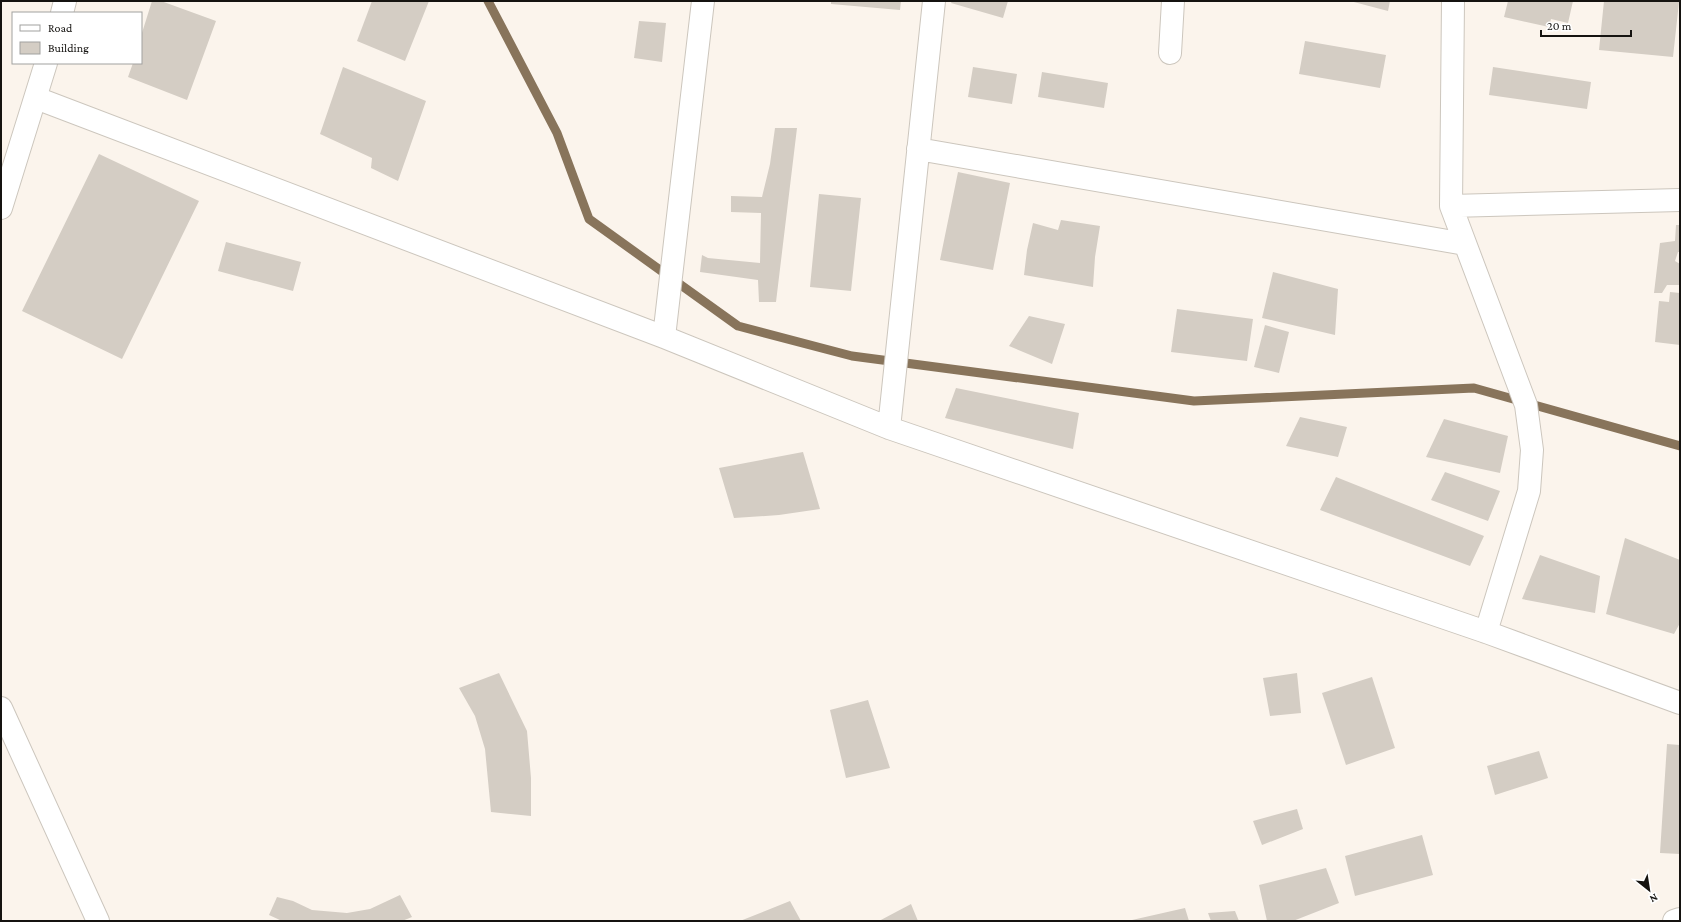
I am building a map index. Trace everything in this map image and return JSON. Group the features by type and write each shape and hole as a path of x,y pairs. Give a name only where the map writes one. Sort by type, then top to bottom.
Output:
{"street":[{"path":"62,12 65,1"},
{"path":"664,337 703,1"},
{"path":"889,428 934,1"},
{"path":"1170,53 1173,1"},
{"path":"1453,1 1451,206 1526,405 1532,450 1529,491 1486,632"},
{"path":"1,208 46,64"},
{"path":"36,98 664,337 889,428 1486,632 1680,703"},
{"path":"918,149 1465,244"},
{"path":"1451,206 1680,200"},
{"path":"1,708 98,921"},
{"path":"1674,921 1680,919"}],"building":[{"path":"152,1 161,1 216,21 187,100 128,77 133,64 142,64 142,33"},
{"path":"372,1 429,1 405,61 357,41"},
{"path":"831,1 901,1 900,10 831,4"},
{"path":"952,1 1008,1 1003,18 951,3"},
{"path":"1350,1 1390,1 1388,11"},
{"path":"1508,1 1573,1 1568,23 1551,19 1549,27 1504,17"},
{"path":"1604,1 1679,2 1673,57 1599,50"},
{"path":"639,21 666,23 662,62 634,58"},
{"path":"1305,41 1386,55 1380,88 1299,74"},
{"path":"343,67 426,101 398,181 371,168 372,158 320,134"},
{"path":"973,67 1017,74 1012,104 968,97"},
{"path":"1493,67 1591,82 1587,109 1489,95"},
{"path":"1042,72 1108,83 1104,108 1038,97"},
{"path":"775,128 797,128 776,302 759,302 758,280 700,272 702,255 708,258 760,263 761,213 731,212 731,196 762,197 770,164"},
{"path":"99,154 199,201 122,359 22,311"},
{"path":"958,172 1010,183 993,270 940,260"},
{"path":"819,194 861,198 851,291 810,287"},
{"path":"1061,220 1100,226 1095,257 1093,287 1024,275 1027,250 1033,223 1058,230"},
{"path":"1676,225 1680,225 1680,252 1678,252 1675,261 1680,264 1680,285 1667,285 1662,293 1654,293 1660,243 1675,241"},
{"path":"226,242 301,262 293,291 218,271"},
{"path":"1273,272 1338,289 1335,335 1262,318"},
{"path":"1670,292 1680,293 1680,345 1655,342 1659,301 1669,302"},
{"path":"1177,309 1253,319 1247,361 1171,352"},
{"path":"1029,316 1065,324 1052,364 1009,346"},
{"path":"1265,325 1289,332 1279,373 1254,367"},
{"path":"956,388 1079,413 1073,449 945,418"},
{"path":"1300,417 1347,427 1338,457 1286,446"},
{"path":"1444,419 1508,436 1500,473 1426,457"},
{"path":"803,452 820,509 779,515 734,518 719,468"},
{"path":"1445,472 1500,491 1488,521 1431,500"},
{"path":"1336,477 1484,536 1470,566 1320,510"},
{"path":"1625,538 1680,560 1680,623 1674,634 1606,614"},
{"path":"1540,555 1600,576 1595,613 1522,599"},
{"path":"499,673 527,731 531,778 531,816 491,812 485,749 475,716 459,688"},
{"path":"1297,673 1301,713 1270,716 1263,678"},
{"path":"1372,677 1395,748 1346,765 1322,693"},
{"path":"868,700 890,768 846,778 830,710"},
{"path":"1667,744 1680,745 1680,854 1660,853"},
{"path":"1539,751 1548,778 1495,795 1487,766"},
{"path":"1297,809 1303,829 1262,845 1253,821"},
{"path":"1422,835 1433,875 1355,896 1345,856"},
{"path":"1326,868 1339,903 1293,921 1267,921 1259,885"},
{"path":"400,895 412,917 402,921 282,921 269,915 277,897 293,901 312,910 347,913 370,909"},
{"path":"790,901 801,921 740,921"},
{"path":"911,904 918,921 879,921"},
{"path":"1185,908 1189,921 1132,921 1132,920"},
{"path":"1235,911 1239,921 1211,921 1208,913"}],"waterway":[{"path":"488,1 557,133 589,219 738,326 852,356 1194,401 1474,388 1680,446"}]}
